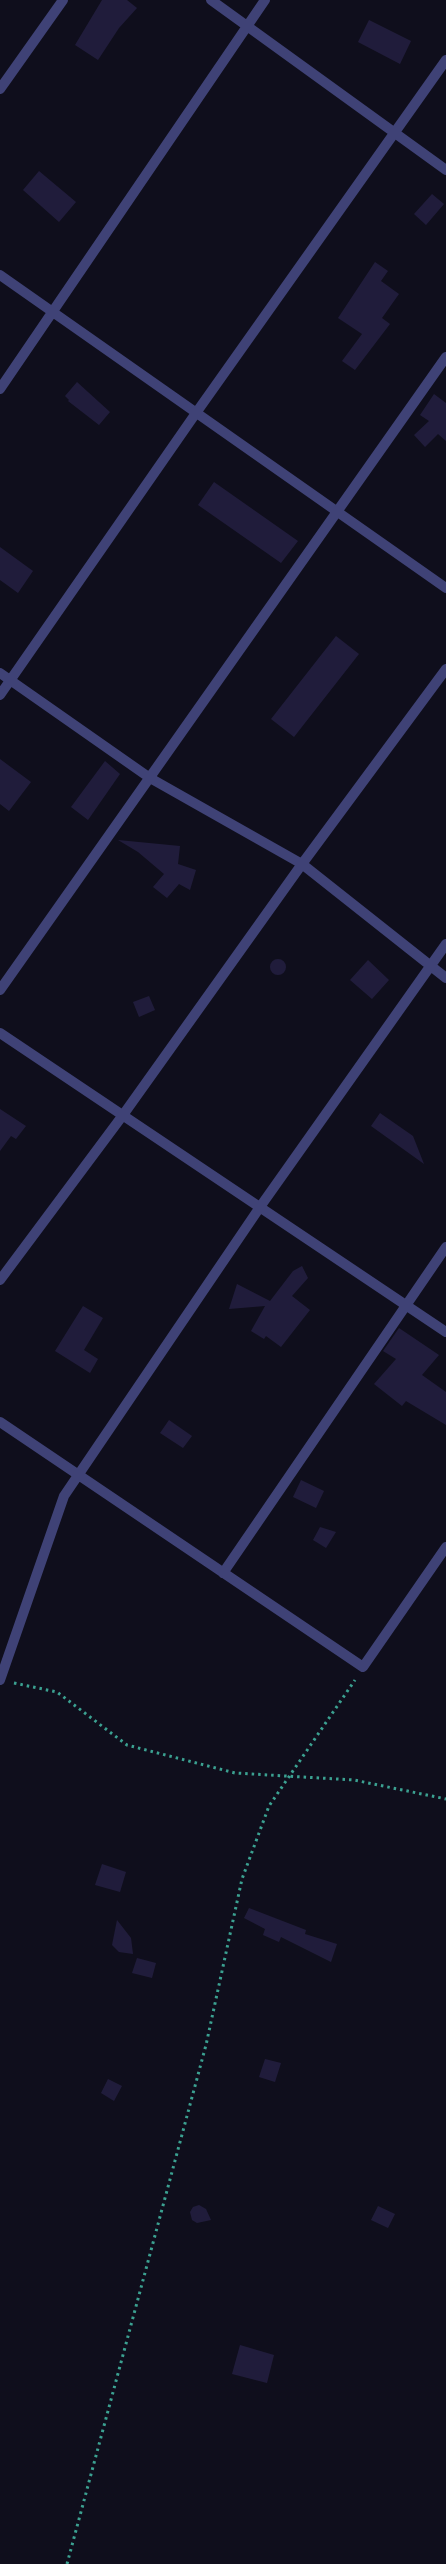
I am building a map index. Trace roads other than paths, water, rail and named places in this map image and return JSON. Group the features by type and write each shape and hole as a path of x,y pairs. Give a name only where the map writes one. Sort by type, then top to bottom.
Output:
{"street":[{"path":"0,89 63,0"},
{"path":"211,0 446,170"},
{"path":"0,389 265,0"},
{"path":"0,695 196,413 446,60"},
{"path":"0,275 446,588"},
{"path":"0,990 338,513 446,357"},
{"path":"0,1280 123,1116 302,864 446,669"},
{"path":"0,672 150,778 302,864 446,978"},
{"path":"0,1680 64,1496 77,1474 260,1207 446,944"},
{"path":"0,1033 446,1332"},
{"path":"223,1573 405,1304 446,1247"},
{"path":"0,1422 364,1667 446,1547"}]}
